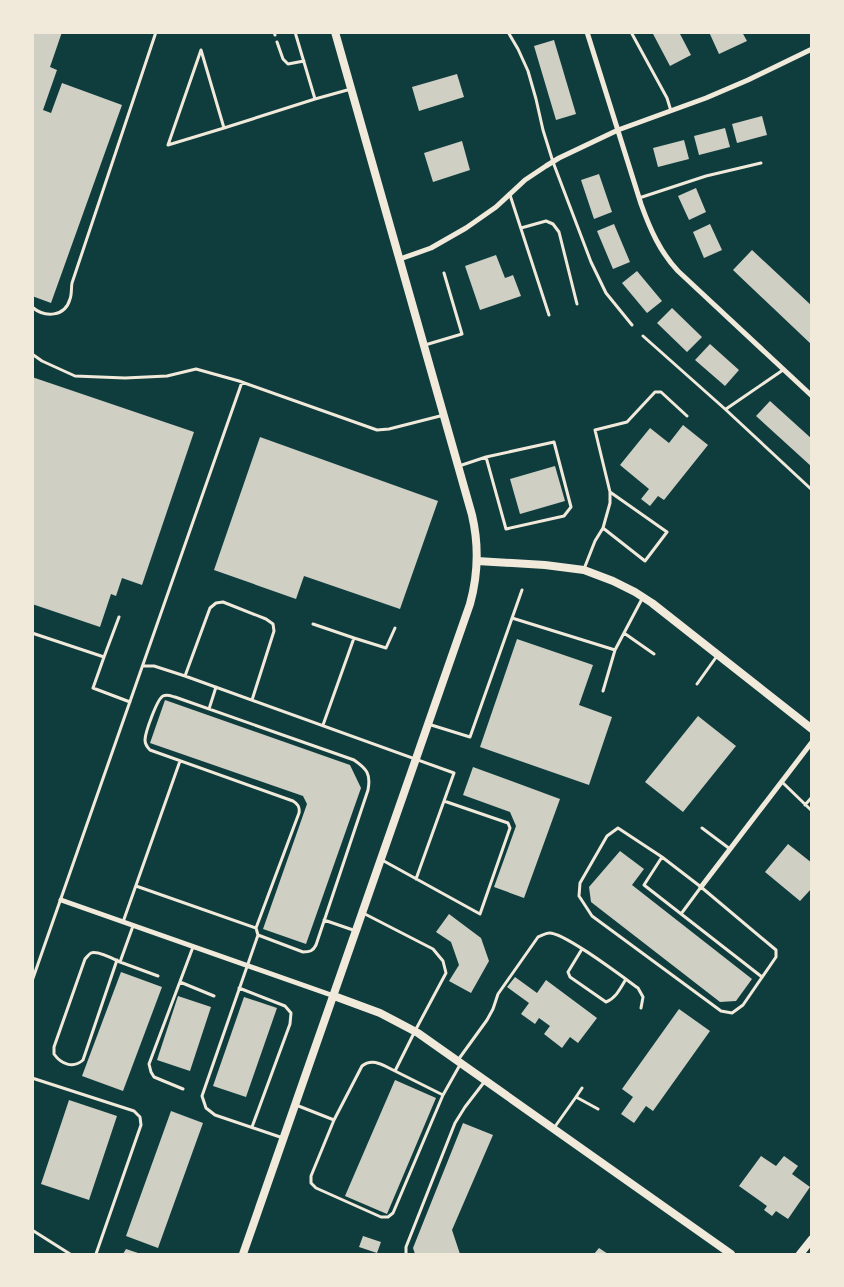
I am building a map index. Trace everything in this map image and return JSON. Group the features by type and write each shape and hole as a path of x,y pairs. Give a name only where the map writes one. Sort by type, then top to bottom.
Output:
{"street":[{"path":"243,1254 470,604 477,561 474,523 335,32"},
{"path":"587,32 639,199 656,241 670,262 696,288 812,396"},
{"path":"400,259 431,248 454,236 485,215 525,180 552,162 618,130 706,98 812,49"},
{"path":"477,561 545,565 584,570 613,581 643,597 812,729"},
{"path":"701,887 812,742"},
{"path":"61,900 380,1013 415,1031 731,1254"},
{"path":"800,1254 812,1239"}],"lane":[{"path":"32,307 41,313 49,315 63,310 69,302 72,283 156,32"},
{"path":"295,32 315,99"},
{"path":"508,32 528,71 552,162 583,243 602,286 610,299 632,325"},
{"path":"631,32 667,98 672,111"},
{"path":"277,42 283,59 288,64 304,60"},
{"path":"224,128 201,50 168,145 224,128 315,99 351,89"},
{"path":"639,199 706,176 761,163"},
{"path":"510,194 548,315"},
{"path":"521,228 546,222 553,224 559,232 577,304"},
{"path":"424,345 462,334 444,273"},
{"path":"644,336 726,409 812,490"},
{"path":"32,354 42,361 74,376 125,378 167,376 196,370 242,382 377,430 389,429 444,414"},
{"path":"726,409 783,370"},
{"path":"32,980 242,382"},
{"path":"584,570 595,541 603,528 610,503 610,492 595,430 627,422 655,392 661,392 687,416"},
{"path":"458,466 486,457 554,442 571,507 564,516 506,529 486,457"},
{"path":"603,528 645,561 667,532 610,492"},
{"path":"428,724 470,738 522,590"},
{"path":"603,691 615,650 643,597"},
{"path":"185,676 210,608 216,603 223,602 266,619 273,624 274,632 252,700"},
{"path":"119,617 93,688 130,702"},
{"path":"512,618 615,650"},
{"path":"313,624 386,648 394,628"},
{"path":"32,633 104,657"},
{"path":"624,633 654,654"},
{"path":"323,725 354,638"},
{"path":"697,684 718,656"},
{"path":"143,666 154,666 185,676 454,773 416,879"},
{"path":"209,709 216,687"},
{"path":"258,935 303,952 313,950 368,790 370,781 367,772 354,760 169,695 163,696 159,700 146,734 146,746 150,750 293,801 300,809 256,928 258,935 202,1096 206,1108 216,1115 284,1138"},
{"path":"123,922 180,761"},
{"path":"781,781 812,811"},
{"path":"805,805 812,797"},
{"path":"381,860 480,914 510,828 508,823 444,801"},
{"path":"618,828 662,857 701,887 776,950 776,957 743,1005 732,1013 720,1011 592,916 579,896 580,883 607,836 618,828"},
{"path":"702,828 730,849"},
{"path":"662,857 644,885 762,977"},
{"path":"136,886 256,928"},
{"path":"681,914 701,887"},
{"path":"363,912 433,949 443,961 446,973 395,1071"},
{"path":"324,920 356,931"},
{"path":"133,925 119,961 83,1060 78,1064 72,1065 59,1060 54,1054 54,1047 85,959 90,953 96,952 119,961 158,976"},
{"path":"443,1095 372,1061 366,1062 362,1066 334,1120 311,1176 311,1184 381,1217 388,1217 393,1213 459,1062 487,1020 498,994 538,937 548,933 556,934 626,979 638,988 643,996 640,1008"},
{"path":"183,1088 154,1077 149,1064 193,946"},
{"path":"582,949 568,972 570,977 606,1002 616,996 626,979"},
{"path":"32,964 38,966"},
{"path":"180,982 214,996"},
{"path":"239,988 285,1006 291,1013 290,1024 252,1127"},
{"path":"33,1079 134,1111 140,1117 140,1125 96,1254"},
{"path":"406,1254 406,1247 455,1123 485,1080"},
{"path":"554,1128 582,1088"},
{"path":"576,1098 598,1108"},
{"path":"296,1105 334,1120"},
{"path":"32,1230 70,1254"}],"building":[{"path":"32,32 62,32 50,67 57,70 43,110 51,113 62,83 122,105 51,303 32,296"},
{"path":"652,32 679,32 691,55 670,66"},
{"path":"709,32 742,32 747,41 719,54"},
{"path":"554,40 576,114 556,120 534,46"},
{"path":"457,74 464,97 419,111 412,87"},
{"path":"762,116 767,135 737,143 732,124"},
{"path":"725,128 730,147 699,155 694,136"},
{"path":"684,140 689,159 658,167 653,148"},
{"path":"462,141 470,170 433,182 424,153"},
{"path":"599,174 612,212 594,219 581,180"},
{"path":"696,188 706,212 689,220 678,196"},
{"path":"614,224 630,262 613,269 597,231"},
{"path":"710,224 722,250 704,258 693,232"},
{"path":"752,250 812,306 812,345 733,270"},
{"path":"496,255 505,278 513,275 521,296 480,310 465,266"},
{"path":"637,271 662,301 647,313 622,283"},
{"path":"672,308 702,337 687,352 657,323"},
{"path":"710,344 739,370 725,386 695,360"},
{"path":"32,377 194,432 142,585 122,578 116,596 111,594 100,627 32,604"},
{"path":"770,401 812,439 812,467 756,416"},
{"path":"683,425 708,445 664,500 658,496 650,506 641,499 649,489 620,465 650,428 669,443"},
{"path":"260,437 438,501 400,609 304,576 296,599 214,570"},
{"path":"555,466 565,501 520,514 510,479"},
{"path":"517,639 593,665 579,705 612,717 589,785 480,747"},
{"path":"165,700 350,765 361,788 306,944 263,929 307,804 303,796 150,743"},
{"path":"698,716 736,746 683,812 645,782"},
{"path":"473,767 560,799 524,898 494,887 516,826 510,812 463,795"},
{"path":"788,844 812,863 812,888 800,901 765,872"},
{"path":"620,851 644,869 632,885 752,979 736,1001 720,1002 591,902 589,887"},
{"path":"449,914 481,938 489,961 471,993 449,981 459,965 451,942 436,932"},
{"path":"121,972 162,987 123,1091 82,1076"},
{"path":"515,977 537,993 546,980 597,1018 578,1043 570,1037 562,1048 544,1034 550,1026 539,1018 535,1024 521,1014 529,1003 507,987"},
{"path":"178,996 211,1007 190,1071 157,1060"},
{"path":"244,997 277,1008 246,1097 213,1086"},
{"path":"679,1009 710,1031 653,1111 646,1106 634,1123 621,1114 633,1097 622,1089"},
{"path":"395,1080 436,1098 387,1214 345,1196"},
{"path":"69,1100 117,1116 89,1200 41,1184"},
{"path":"171,1111 203,1123 158,1248 126,1236"},
{"path":"463,1123 493,1135 452,1230 460,1254 415,1254 413,1248"},
{"path":"761,1156 776,1166 784,1156 798,1166 792,1174 810,1187 788,1219 776,1211 772,1216 764,1210 767,1206 739,1186"},
{"path":"363,1236 381,1242 377,1253 359,1247"},
{"path":"599,1248 608,1254 594,1254"},
{"path":"126,1249 141,1254 123,1254"}]}
